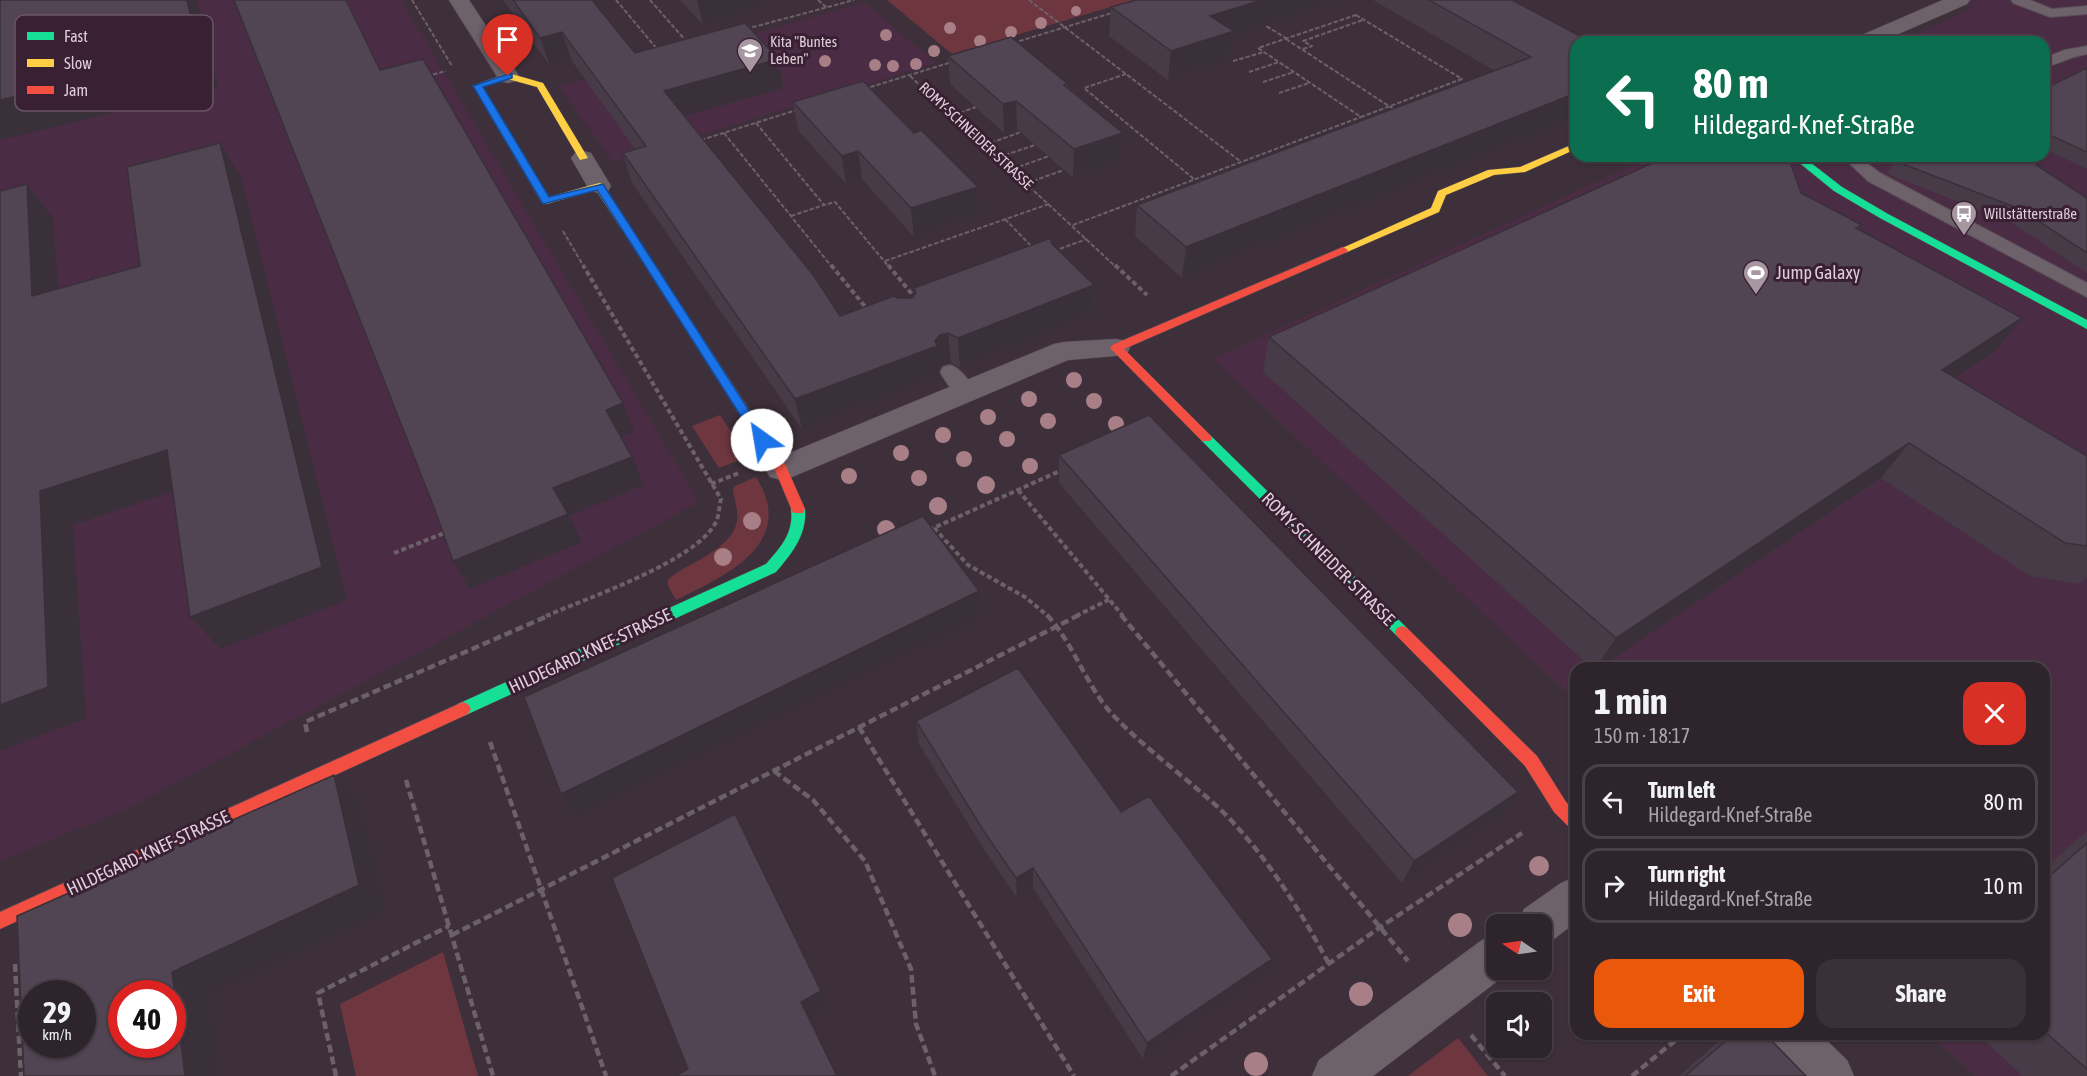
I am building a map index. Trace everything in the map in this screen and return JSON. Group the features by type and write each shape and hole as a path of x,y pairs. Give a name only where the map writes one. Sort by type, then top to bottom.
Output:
{"street":[{"path":"459,0 508,76 477,86 546,201 599,186"},
{"path":"1876,36 1960,0"},
{"name":"HILDEGARD-KNEF-STRASSE","path":"6,918 771,568 795,541 801,512 781,469 599,186 540,85 508,76"},
{"path":"781,469 958,382 1064,351 1116,348 1435,210 1442,193 1492,172 1522,170 1570,149"},
{"path":"1804,162 1838,189 1894,222 2087,325"},
{"name":"ROMY-SCHNEIDER-STRASSE","path":"1116,348 1531,761 1560,807 1570,817"},
{"path":"1552,915 1570,901"},
{"path":"1335,1076 1486,963"},
{"path":"1794,1040 1831,1076"}],"lane":[{"path":"2018,0 2050,13 2087,10"},
{"path":"2050,61 2070,52 2087,50"},
{"path":"1856,162 1874,177 2087,291"}],"path":[{"path":"412,0 453,69 431,75 426,66"},
{"path":"616,0 660,53"},
{"path":"650,0 689,45 680,48"},
{"path":"818,0 826,8"},
{"path":"746,29 854,0"},
{"path":"1029,0 1241,162"},
{"path":"1009,44 1120,10"},
{"path":"1072,225 1173,188 1462,79 1356,15 1258,48 1361,117"},
{"path":"1303,49 1312,46 1303,41 1364,20"},
{"path":"1260,22 1400,112"},
{"path":"1233,62 1264,51"},
{"name":"ROMY-SCHNEIDER-STRASSE","path":"910,75 954,62"},
{"path":"1249,72 1279,62"},
{"path":"1263,82 1294,72"},
{"path":"1127,74 1084,88 1195,179"},
{"path":"855,92 910,75"},
{"name":"ROMY-SCHNEIDER-STRASSE","path":"910,75 1176,322"},
{"path":"1279,93 1310,82"},
{"path":"692,143 811,106"},
{"path":"954,115 976,107"},
{"path":"756,123 824,205"},
{"path":"1342,124 1352,130"},
{"path":"985,145 1021,132"},
{"path":"724,133 874,317"},
{"path":"999,157 1035,145"},
{"path":"1276,149 1285,156"},
{"path":"1012,170 1049,156"},
{"path":"1027,183 1064,170"},
{"path":"1173,188 1182,195"},
{"path":"316,776 305,722 670,561 700,541 716,522 721,500 546,201"},
{"path":"791,216 835,202 918,301 908,305"},
{"path":"885,261 1049,204"},
{"path":"1005,219 1041,256"},
{"path":"1050,252 1088,239"},
{"path":"924,533 1070,466"},
{"path":"1018,490 1379,928 1440,998"},
{"path":"934,528 968,565 1020,593 1042,610 1057,626 1086,678 1109,710 1136,739 1186,780 1238,828 1278,879 1307,923 1329,964"},
{"path":"394,553 449,531"},
{"path":"452,935 1110,600"},
{"path":"476,703 606,1076"},
{"path":"860,727 1074,1076"},
{"path":"394,740 493,1076"},
{"path":"774,771 813,800 865,861 911,969 916,1024 935,1076"},
{"path":"1171,1076 1379,928 1560,807"},
{"path":"6,918 21,1076"},
{"path":"336,1076 318,993 449,926"},
{"path":"1632,1076 1676,1040"}],"shaded area":[{"path":"0,0 401,0 699,502 127,809 0,861"},
{"path":"887,0 1134,0 952,54"},
{"path":"1956,0 2087,0 2087,1076 1975,1076 1936,1040 2050,1040 2050,662 1570,662 1570,695 1213,359 1640,162 2050,162 2050,36 1913,36 1974,8"},
{"name":"Kita \"Buntes Leben\"","path":"865,3 936,63 613,162 559,86"},
{"path":"720,415 748,457 719,468 692,426"},
{"path":"756,477 766,498 769,517 764,534 755,549 725,574 676,600 668,586 668,580 727,540 734,531 737,521 733,489"},
{"path":"443,952 478,1076 356,1076 340,1004"},
{"path":"1458,1038 1488,1076 1408,1076"}],"building":[{"path":"0,0 187,0 190,15 15,15 15,97 0,100"},
{"path":"234,0 346,0 380,70 423,59 623,403 606,410 632,457 553,488 568,514 453,561"},
{"path":"513,0 592,0 635,53 745,23 778,59 664,91 814,276 840,316 894,296 912,298 916,293 914,288 1051,238 1051,243 1094,285 958,338 948,333 940,335 935,341 937,346 795,399 623,153 646,146 562,32 540,38"},
{"path":"1136,0 1262,0 1210,16 1234,31 1171,51 1111,7"},
{"path":"1429,0 1512,0 1580,36 1570,36 1570,95 1186,247 1137,205 1531,57"},
{"path":"1011,37 1068,84 1064,85 1123,133 1074,149 1016,101 1003,104 948,56"},
{"path":"2087,68 2087,152 2052,136 2050,140 2050,86"},
{"path":"863,81 914,133 921,130 978,187 911,208 858,151 842,156 793,102"},
{"path":"220,143 322,567 190,617 167,450 40,491 48,687 0,705 0,191 27,184 32,296 140,266 127,167"},
{"path":"1655,162 1790,162 1801,193 1862,225 1856,228 2022,318 1942,370 2087,456 2087,546 2065,543 1909,443 1616,638 1269,337"},
{"path":"1898,162 2038,162 2036,165 2087,198 2087,253 2020,209"},
{"path":"1149,415 1518,792 1414,861 1059,455"},
{"path":"923,516 979,591 561,794 524,697"},
{"path":"1018,668 1121,812 1149,796 1272,959 1147,1043 1033,868 1016,878 983,830 916,721"},
{"path":"334,775 359,885 172,972 173,980 108,980 108,1058 183,1058 185,1076 24,1076 23,1058 96,1058 96,980 20,980 17,916"},
{"path":"735,814 821,991 801,1002 837,1076 676,1076 688,1069 612,878"},
{"path":"2087,843 2087,1069 2050,1036 2050,876"},
{"path":"1727,1040 1771,1040 1806,1076 1685,1076"}],"traffic: fast":[{"path":"1804,162 1838,189 1884,216 2087,325"},
{"path":"1206,438 1402,632"},
{"path":"463,709 771,568 796,533 798,509"}],"traffic: slow":[{"path":"583,158 540,85 508,76 478,86 546,201 599,186 624,225"},
{"path":"1343,250 1435,210 1442,193 1492,172 1522,170 1570,149"}],"traffic: jam":[{"path":"624,225 781,469 798,509"},
{"path":"1206,438 1116,348 1343,250"},
{"path":"1402,632 1531,761 1560,807 1570,817"},
{"path":"0,921 463,709"}],"place":[{"name":"Kita \"Buntes Leben\"","path":"750,74"},
{"name":"Willstätterstraße","path":"1964,237"},
{"name":"Jump Galaxy","path":"1756,296"}],"route":[{"path":"508,76 477,86 546,201 599,186 762,440"}]}
